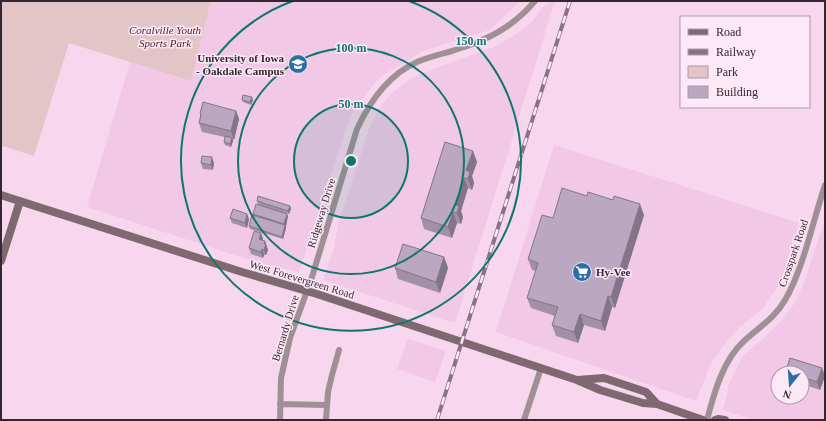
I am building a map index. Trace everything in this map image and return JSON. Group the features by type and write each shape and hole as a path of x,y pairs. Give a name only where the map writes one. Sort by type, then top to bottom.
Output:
{"street":[{"name":"Ridgeway Drive","path":"307,291 357,129 372,100 384,86 406,68 417,62 466,47 496,34 510,26 535,1"},
{"name":"Crosspark Road","path":"707,420 724,368 743,341 772,318 791,291 825,185"},
{"name":"West Forevergreen Road","path":"1,195 242,272 307,291 541,368 600,390 643,403 657,404 703,420"},
{"path":"1,261 20,202"},
{"name":"Bernardy Drive","path":"280,420 281,378 289,344 307,291"},
{"path":"326,420 328,392 339,350"},
{"path":"524,420 541,368"},
{"name":"West Forevergreen Road","path":"576,380 604,378 646,392 657,404"},
{"path":"280,404 327,405"},
{"path":"715,420 718,418 725,420"}],"shaded area":[{"path":"211,1 520,1 490,30 423,51 379,78 354,110 345,132 299,272 256,262 87,207 130,62 191,81"},
{"path":"555,1 455,323 323,280 334,248 338,225 370,126 382,104 393,92 412,78 494,47 515,35 532,22 542,8"},
{"path":"554,145 799,223 780,283 763,308 740,327 727,341 711,363 696,401 496,332"},
{"path":"825,220 825,420 754,420 723,410 729,384 742,357 783,319 796,301"},
{"path":"408,339 446,351 435,382 397,369"}],"green space":[{"name":"Coralville Youth Sports Park","path":"1,1 211,1 191,81 69,43 34,156 3,146 1,150"}],"building":[{"path":"243,95 252,97 250,102 242,100"},
{"path":"203,102 236,111 231,131 199,123"},
{"path":"225,136 232,138 230,144 224,142"},
{"path":"445,142 473,151 466,170 470,172 468,179 464,178 455,205 459,206 457,213 453,212 448,227 421,218"},
{"path":"202,156 212,157 211,165 201,163"},
{"name":"Hy-Vee","path":"562,188 587,196 588,192 613,200 614,196 640,204 611,297 608,296 601,321 580,314 574,332 552,325 558,307 527,298 538,263 528,259 542,215 553,218"},
{"path":"258,196 290,206 288,211 257,201"},
{"path":"256,204 287,214 284,224 253,214"},
{"path":"233,209 247,214 245,223 230,218"},
{"path":"252,215 285,225 282,237 249,226"},
{"path":"254,231 261,233 259,239 265,241 264,244 266,244 264,250 262,249 261,252 249,248"},
{"path":"403,244 444,257 436,282 395,268"},
{"path":"790,358 822,368 817,382 810,380 810,365 788,365"}],"railway":[{"path":"437,420 570,1"}],"place":[{"name":"University of Iowa - Oakdale Campus","path":"298,64"},
{"name":"Hy-Vee","path":"582,272"}]}
